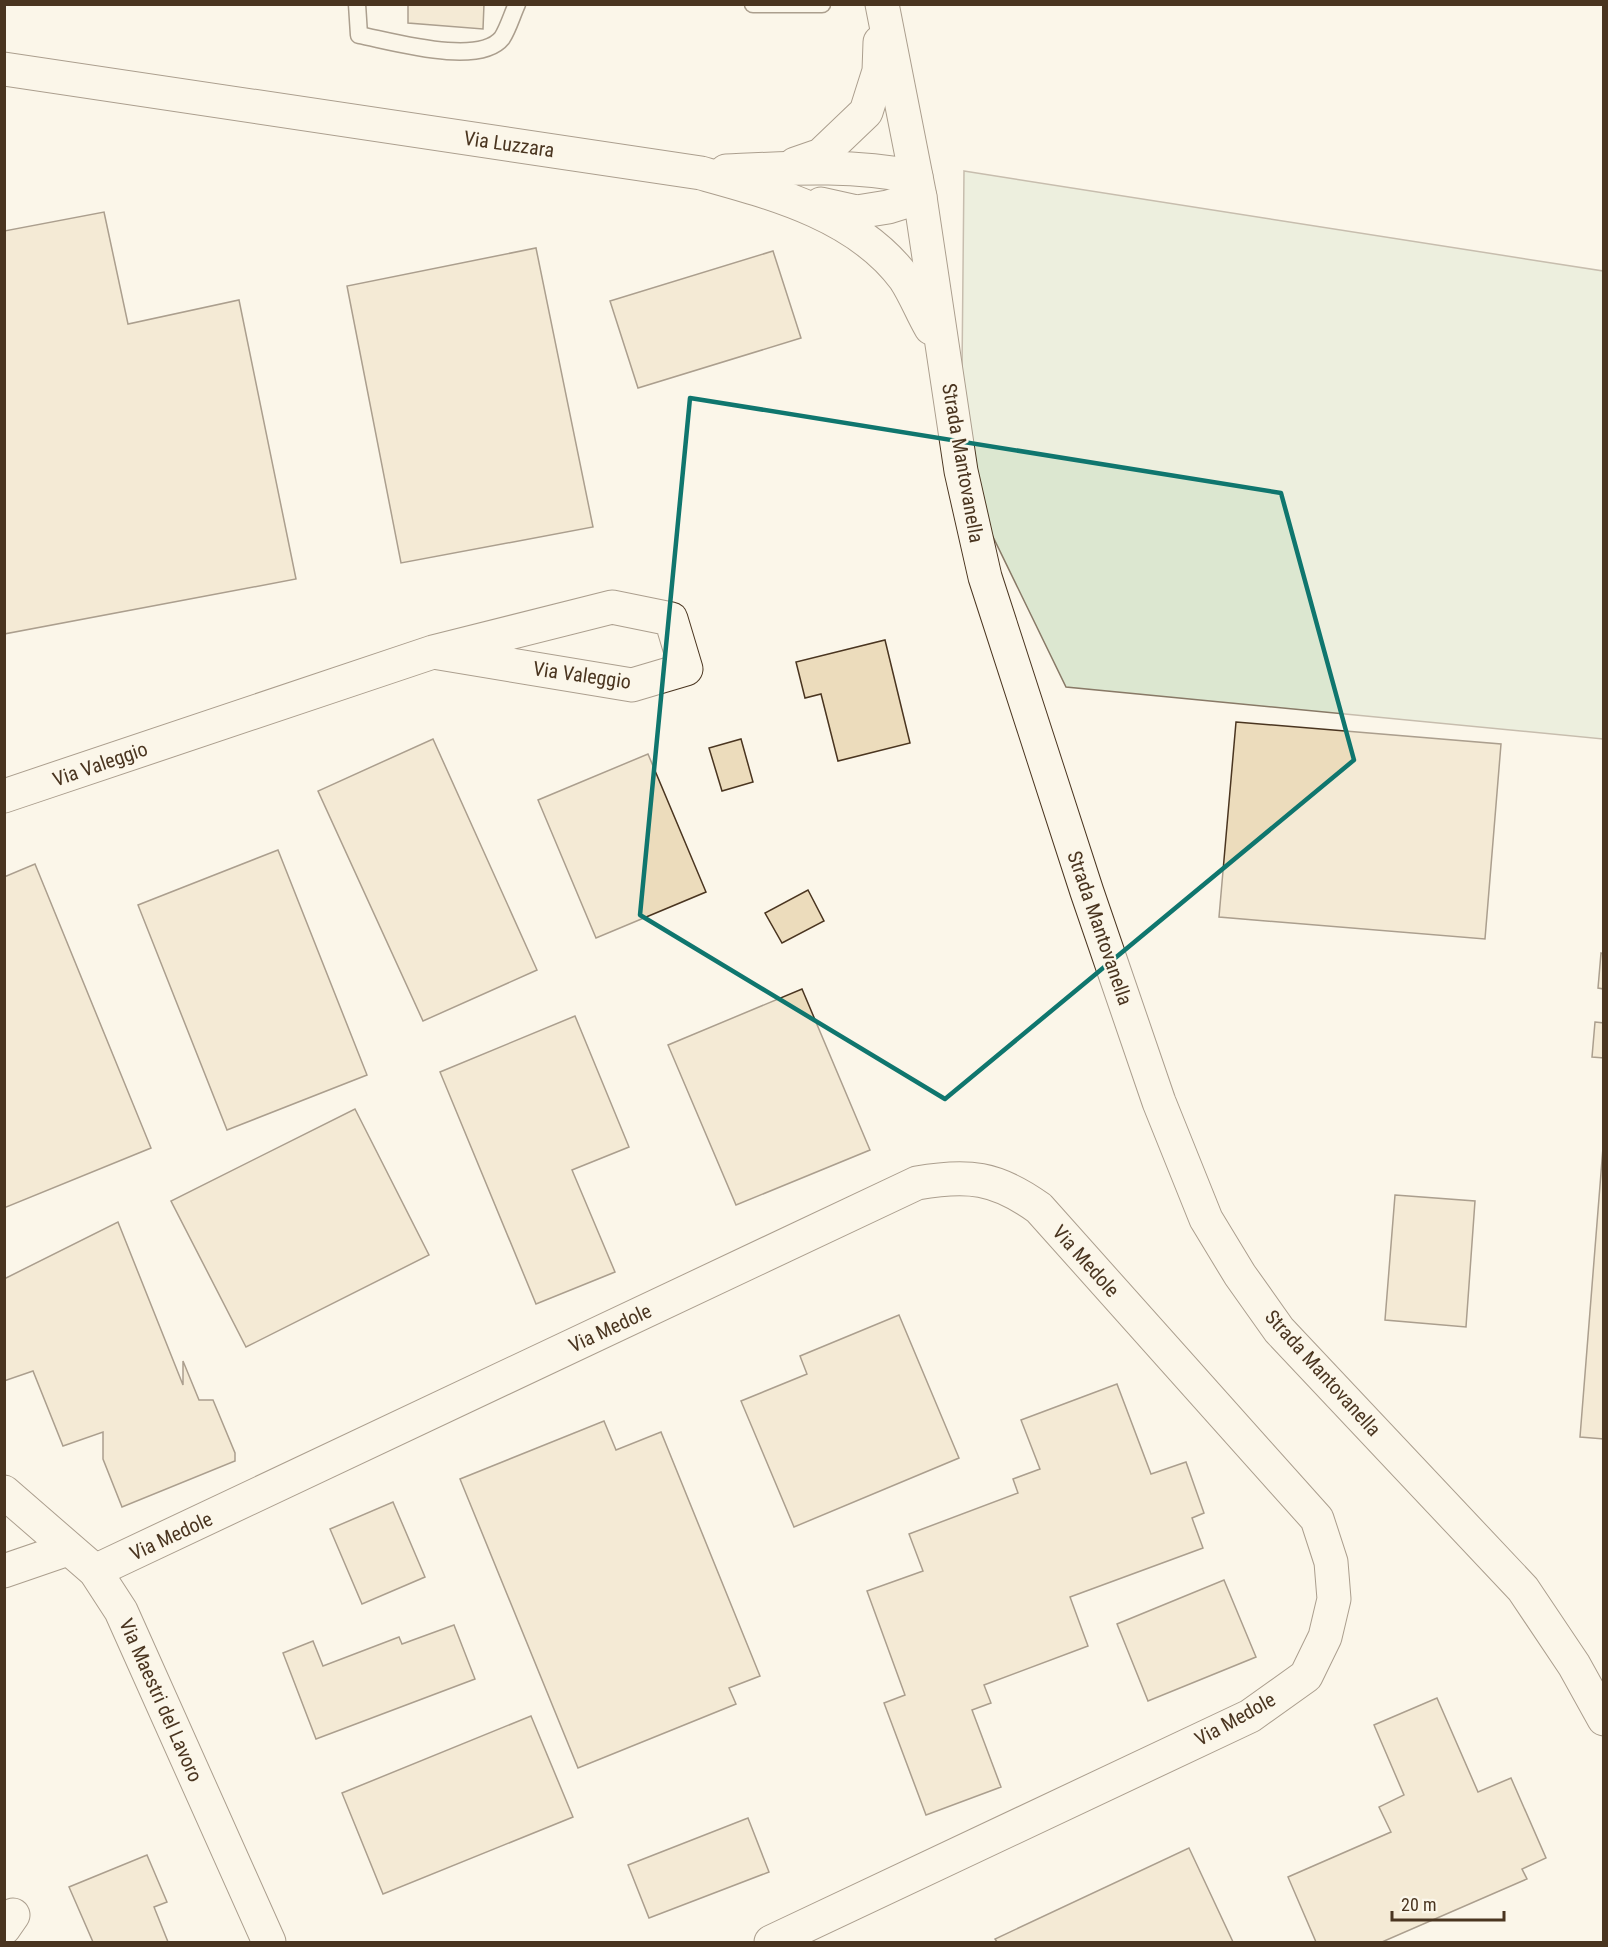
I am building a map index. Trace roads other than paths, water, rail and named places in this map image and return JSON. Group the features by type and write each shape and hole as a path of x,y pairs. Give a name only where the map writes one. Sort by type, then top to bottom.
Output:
{"street":[{"path":"783,182 821,155 866,112 879,70 881,4"},
{"name":"Strada Mantovanella","path":"881,4 918,187 961,471 985,577 1125,1003 1160,1102 1206,1219 1239,1275 1279,1330 1523,1589 1574,1665 1604,1719"},
{"name":"Via Luzzara","path":"4,69 701,172 783,182 863,237 905,279 943,351"},
{"path":"783,182 872,168 918,187"},
{"path":"783,182 857,212 888,207 918,187"},
{"name":"Via Valeggio","path":"4,796 433,652 612,607 671,619 686,669 632,686 433,652"},
{"name":"Via Medole","path":"95,1571 917,1184 951,1177 987,1180 1015,1191 1039,1208 1317,1520 1331,1562 1334,1599 1325,1637 1306,1676 1250,1716 771,1942"},
{"name":"Via Maestri del Lavoro","path":"4,1492 95,1571 122,1611 269,1942"},
{"path":"4,1571 68,1549"}],"lane":[{"path":"357,4 359,36 455,52 483,50 501,39 517,4"},
{"path":"753,4 822,4"}]}
